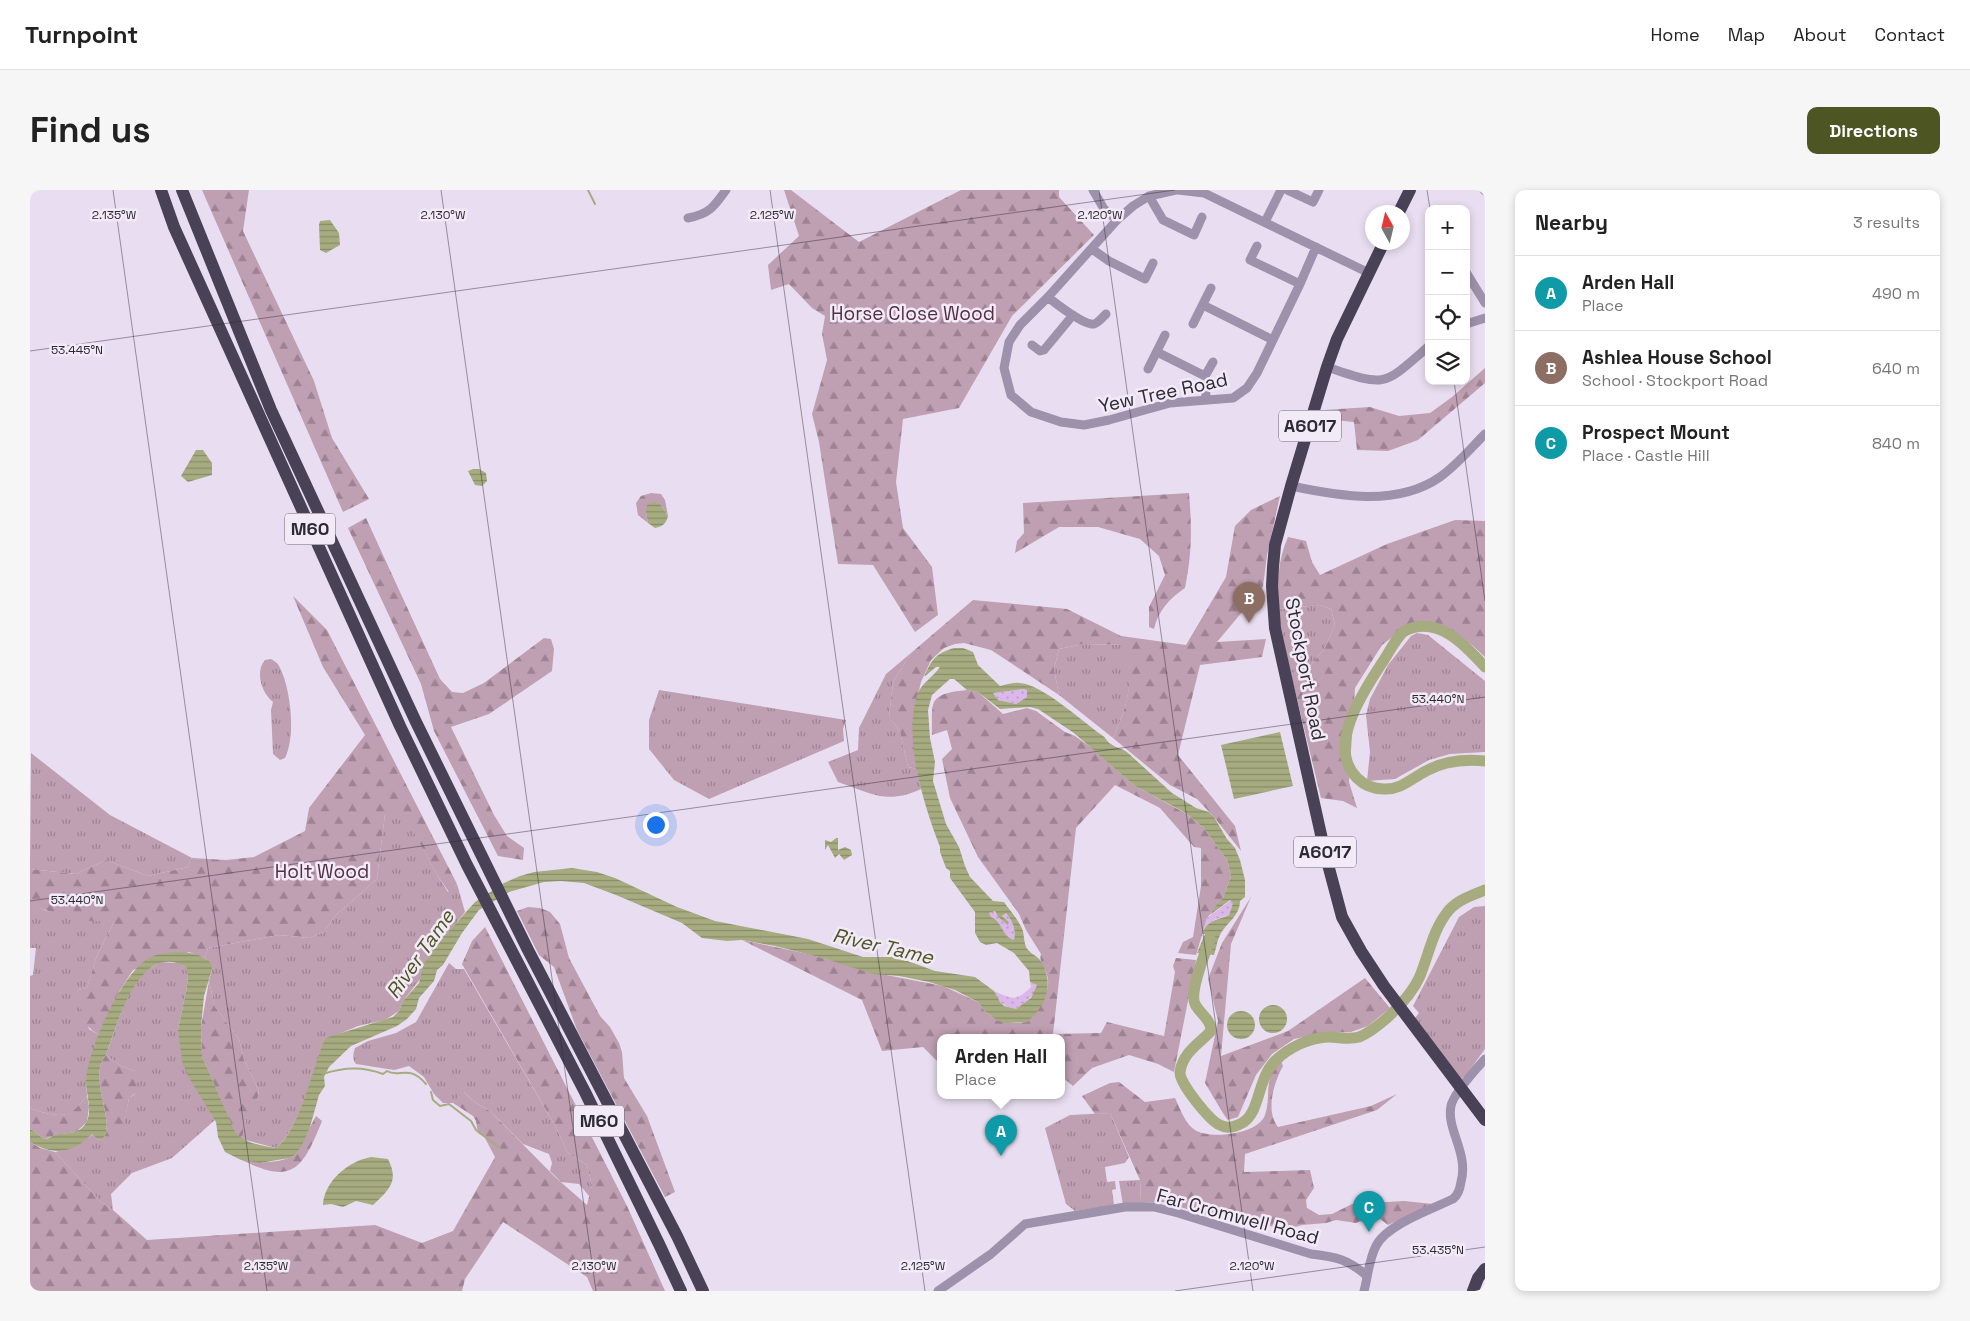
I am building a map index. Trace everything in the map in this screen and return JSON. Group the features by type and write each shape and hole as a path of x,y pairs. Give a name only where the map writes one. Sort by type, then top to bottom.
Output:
{"highway":[{"name":"M60","path":"161,190 174,227 400,726 512,955 585,1092 660,1244 680,1291"},
{"name":"M60","path":"182,190 271,410 416,722 528,950 678,1236 702,1291"},
{"path":"1402,205 1410,190"},
{"name":"Stockport Road","path":"1380,250 1337,339 1327,367 1276,545 1272,567 1272,586 1277,641 1337,900 1349,930 1384,986 1462,1089"},
{"name":"A6017","path":"1462,1089 1485,1120"},
{"path":"1473,1291 1478,1278 1485,1269"}],"street":[{"path":"688,218 700,216 713,208 726,190"},
{"path":"1093,190 1104,209 1117,220"},
{"name":"Yew Tree Road","path":"1316,247 1273,340 1247,388 1233,398 1170,403 1084,425 1061,422 1031,412 1011,395 1004,368 1009,342 1020,324 1048,297 1117,220 1133,206 1149,196 1177,190 1205,192 1369,273"},
{"path":"1265,222 1281,190"},
{"path":"1287,190 1313,202 1319,190"},
{"path":"1149,196 1163,220 1194,235 1202,217"},
{"path":"1258,246 1250,260 1300,284"},
{"path":"1092,249 1109,261 1145,279 1153,263"},
{"path":"1470,279 1485,303"},
{"path":"1194,324 1211,288"},
{"path":"1048,297 1073,315 1090,324 1095,324 1106,314"},
{"path":"1203,305 1273,340"},
{"path":"1032,345 1040,351 1044,350 1073,315"},
{"path":"1470,323 1485,318"},
{"path":"1148,369 1165,334"},
{"path":"1327,367 1367,380 1384,380 1396,374 1425,349"},
{"path":"1157,352 1205,376"},
{"path":"1206,400 1205,376 1213,362"},
{"path":"1292,486 1353,496 1380,496 1412,490 1442,476 1485,434"},
{"path":"1364,1291 1379,1240 1394,1228 1452,1199 1458,1194 1464,1171 1463,1160 1450,1114 1452,1101 1485,1058"},
{"name":"Far Cromwell Road","path":"938,1291 991,1254 1026,1224 1125,1207 1154,1207 1311,1254 1333,1256 1346,1260 1367,1276"}],"green space":[{"path":"202,190 249,190 243,231 314,381 332,438 369,499 343,512"},
{"name":"Horse Close Wood","path":"784,190 791,190 859,242 961,190 1059,190 1059,197 1094,235 1012,316 959,408 903,419 896,482 903,528 932,567 938,615 915,632 873,565 838,564 819,442 812,414 827,360 822,334 825,316 812,308 789,284 771,290 768,265 799,236"},
{"path":"1485,368 1485,383 1418,440 1388,451 1357,450 1354,422 1322,419 1324,410 1370,407 1399,416 1430,413 1466,385 1470,385 1470,381"},
{"path":"651,493 661,494 665,500 668,516 661,505 646,512 648,523 638,515 636,503 641,496"},
{"path":"1189,493 1191,541 1185,588 1165,606 1158,616 1154,629 1149,627 1149,607 1165,575 1159,556 1140,539 1098,527 1059,527 1015,553 1017,541 1024,533 1023,503"},
{"path":"1280,496 1267,555 1263,587 1217,642 1266,639 1262,657 1200,665 1178,755 1235,826 1241,851 1197,799 1170,785 1113,738 1123,714 1128,692 1129,670 1123,645 1084,644 1059,649 1054,669 1059,695 991,650 964,643 944,648 931,660 921,682 915,707 913,730 917,769 908,767 900,732 889,717 893,682 911,653 973,600 1067,609 1121,636 1186,645 1226,577 1235,526 1251,510"},
{"path":"366,518 440,679 452,692 463,693 484,683 544,638 551,639 554,649 552,671 489,714 451,727 494,815 507,836 524,848 523,860 498,856 434,731 421,684 348,528"},
{"path":"1455,520 1485,521 1485,657 1472,645 1439,624 1411,623 1382,645 1355,688 1349,782 1357,808 1343,801 1321,798 1291,674 1311,665 1324,649 1335,625 1331,609 1320,605 1277,609 1280,563 1288,537 1306,541 1312,562 1320,575 1387,544"},
{"name":"Holt Wood","path":"293,596 327,630 457,884 449,892 437,875 404,814 385,814 377,879 336,915 323,932 310,938 279,935 208,948 205,958 189,952 133,970 119,992 99,1035 88,1026 82,1016 77,990 87,988 97,955 114,922 76,920 30,905 30,869 76,874 106,860 148,876 188,867 192,858 226,860 254,857 305,831 309,808 365,735 323,667"},
{"path":"1320,605 1331,609 1335,625 1324,649 1311,665 1291,674 1277,609"},
{"path":"1417,633 1428,635 1485,681 1485,752 1450,754 1429,760 1395,779 1367,781 1370,752 1366,715 1370,699 1388,665 1411,636"},
{"path":"1084,644 1124,645 1129,670 1128,693 1123,714 1113,738 1059,695 1054,669 1059,649"},
{"path":"911,653 893,682 889,717 900,732 908,767 917,769 921,789 909,794 888,797 869,793 838,782 828,762 858,750 859,728 886,674"},
{"path":"271,659 276,662 283,675 291,712 288,749 285,758 280,760 273,754 271,710 273,702 265,693 260,676 260,670 265,660"},
{"path":"659,690 846,720 843,729 844,741 709,799 674,780 649,749 649,720"},
{"path":"967,690 978,692 1003,714 1027,708 1036,711 1065,732 1075,736 1093,749 1135,786 1185,813 1203,827 1227,860 1231,876 1223,898 1207,918 1196,955 1178,953 1183,942 1193,937 1201,886 1201,848 1194,847 1160,808 1115,785 1076,828 1053,1034 937,1034 937,1061 923,1047 882,1051 862,1000 742,940 808,954 886,975 943,986 978,1002 996,1020 1013,1023 1027,1022 1044,999 1048,986 1041,954 1026,930 1019,914 978,857 950,798 942,759 952,749 947,730 932,735 932,714 935,701 945,694"},
{"path":"31,753 110,815 192,858 188,867 148,876 106,860 76,874 30,869"},
{"path":"404,813 448,892 457,884 465,912 424,963 421,978 403,1001 399,1011 385,1020 358,1026 325,1038 298,1114 284,1140 276,1148 242,1139 246,1119 257,1101 259,1091 244,1060 239,1039 215,1007 209,981 213,966 205,958 208,948 279,935 310,938 323,932 336,915 377,879 385,814"},
{"path":"1251,897 1231,944 1221,1056 1288,1031 1365,978 1390,1008 1368,1026 1351,1032 1323,1033 1294,1039 1272,1054 1256,1075 1238,1117 1228,1120 1205,1083 1218,1021 1208,979 1222,943"},
{"path":"30,904 47,911 114,922 97,955 87,988 77,990 89,1029 99,1035 86,1080 87,1096 70,1113 61,1115 30,1108 30,976 33,975 36,948 30,948"},
{"path":"1485,906 1485,1049 1466,1075 1460,1080 1415,1018 1419,1013 1413,1006 1459,917 1474,907"},
{"path":"528,907 540,908 550,912 560,924 569,958 600,1016 610,1027 619,1043 622,1052 624,1078 647,1116 675,1192 665,1197 577,1030 554,967 539,955 517,911"},
{"path":"485,927 627,1206 665,1291 593,1291 587,1277 503,1222 465,1279 462,1291 30,1291 30,1142 40,1148 55,1152 101,1202 147,1240 375,1225 422,1243 453,1231 495,1157 485,1138 478,1133 473,1116 453,1103 463,1091 472,1100 491,1112 555,1177 587,1205 592,1185 587,1165 567,1152 557,1129 462,964 472,941"},
{"path":"1176,958 1196,960 1174,1072 1158,1064 1129,1055 1092,1068 1073,1086 1065,1079 1065,1034 1053,1034 1101,1033 1107,1022 1164,1036 1175,972 1173,966"},
{"path":"160,962 178,963 186,967 188,977 178,1029 205,1102 215,1120 172,1158 132,1173 111,1194 113,1210 101,1202 55,1152 68,1149 94,1134 97,1139 102,1140 125,1118 129,1098 135,1094 135,1071 121,1066 106,1055 121,1012 131,991 144,973"},
{"path":"449,963 456,969 464,969 557,1129 567,1152 587,1165 592,1185 590,1197 579,1184 561,1182 550,1171 552,1163 549,1154 523,1144 491,1112 472,1100 464,1092 453,1103 443,1103 434,1094 424,1077 409,1066 394,1070 356,1064 353,1056 355,1048 368,1041 396,1033 416,1022"},
{"path":"209,981 215,1007 239,1039 244,1060 259,1091 257,1101 260,1110 246,1119 242,1139 235,1133 202,1056 201,1027"},
{"path":"106,1055 121,1066 135,1071 137,1074 137,1092 129,1098 123,1131 109,1143 102,1140 106,1133 107,1125 100,1083 101,1063"},
{"path":"1281,1061 1283,1066 1274,1088 1271,1105 1274,1120 1278,1127 1371,1106 1397,1094 1377,1110 1245,1154 1244,1172 1310,1170 1314,1188 1306,1200 1307,1208 1319,1215 1332,1214 1352,1204 1404,1201 1433,1204 1388,1225 1375,1215 1356,1223 1336,1220 1326,1223 1302,1225 1285,1230 1237,1217 1235,1223 1163,1202 1141,1203 1140,1180 1110,1113 1095,1114 1082,1096 1110,1083 1119,1082 1145,1102 1175,1098 1191,1127 1202,1133 1222,1135 1244,1131 1261,1122 1267,1107 1269,1080 1271,1074"},
{"path":"87,1096 89,1107 87,1122 76,1132 55,1135 45,1139 30,1129 30,1108 50,1114 65,1114 74,1110"},
{"path":"1110,1113 1129,1157 1125,1163 1105,1167 1107,1182 1115,1181 1116,1189 1112,1190 1114,1205 1075,1211 1066,1204 1045,1128 1070,1115"},
{"path":"316,1116 322,1121 309,1151 294,1168 285,1171 273,1171 259,1168 242,1160 269,1162 295,1155"},
{"path":"1140,1180 1141,1203 1123,1205 1119,1181"}],"sand":[{"path":"1028,690 1027,697 1016,704 998,700 993,693"},
{"path":"1231,900 1233,903 1229,915 1216,919 1204,928 1207,918"},
{"path":"994,911 1008,925 1009,922 1002,916 1006,913 1012,922 1014,941 1007,936 998,922 991,917 989,913"},
{"path":"1030,982 1037,985 1034,993 1016,1009 1002,1004 994,991 1014,998 1031,987"}],"shaded area":[{"path":"330,220 339,233 340,245 326,253 320,250 319,225 320,221"},
{"path":"196,450 203,450 212,463 212,475 188,482 181,476"},
{"path":"479,469 486,473 487,481 482,486 475,485 468,471"},
{"path":"654,502 661,505 668,516 664,524 655,528 648,523 646,512 647,505"},
{"path":"963,648 973,652 978,665 1000,686 1017,683 1039,689 1110,743 1128,753 1172,793 1196,808 1209,812 1214,817 1227,839 1235,848 1240,860 1245,880 1245,897 1240,901 1238,911 1220,935 1214,955 1197,953 1205,934 1202,934 1204,929 1213,921 1229,915 1233,903 1230,900 1210,915 1223,898 1231,876 1227,860 1203,827 1184,812 1135,786 1074,733 1038,709 1030,707 1000,709 978,692 967,690 954,679 950,679 932,695 928,710 930,738 935,762 933,781 946,824 959,847 970,877 993,901 1004,902 1022,928 1026,947 1040,960 1045,969 1048,985 1047,993 1040,1008 1027,1022 1005,1023 996,1020 978,1002 955,990 929,982 899,976 873,974 823,958 775,946 742,940 727,941 702,938 682,923 584,883 544,882 509,892 479,910 462,933 443,965 437,970 434,981 419,998 416,1009 407,1019 397,1026 351,1046 329,1067 324,1077 325,1086 319,1095 310,1127 295,1155 289,1158 260,1163 241,1160 225,1152 218,1137 216,1122 188,1076 182,1061 178,1029 188,977 186,967 170,962 155,965 143,975 132,990 101,1063 100,1083 107,1125 106,1133 102,1140 97,1139 93,1134 80,1144 61,1151 42,1148 30,1142 30,1129 41,1137 48,1139 55,1135 80,1130 83,1127 89,1113 86,1081 88,1067 99,1032 117,996 138,967 149,958 180,952 201,956 213,966 204,996 201,1027 202,1056 235,1132 249,1142 276,1148 284,1140 298,1114 325,1038 393,1017 399,1011 403,1001 419,983 424,963 442,939 475,902 504,883 534,872 572,868 597,872 615,878 677,907 715,921 808,939 863,957 897,957 935,971 975,977 994,991 1004,1006 1016,1009 1031,998 1037,985 1030,982 1029,971 1014,953 997,943 986,945 980,942 975,933 975,912 950,878 950,871 946,868 940,852 917,771 912,729 918,693 940,667 936,667 924,677 932,661 938,655 948,650","holes":["1027,690 1027,697 1016,704 998,700 993,693","995,911 998,917 1008,925 1009,922 1002,916 1006,913 1012,922 1014,940 1007,936 998,922 991,917 989,913"]},
{"path":"1280,732 1293,786 1234,799 1221,745"},
{"path":"838,838 838,850 845,847 851,850 852,855 844,860 839,854 835,858 828,845 825,850 825,840 831,842"},
{"path":"1273,1005 1283,1009 1287,1019 1283,1029 1273,1033 1263,1029 1259,1019 1263,1009"},
{"path":"1241,1011 1251,1015 1255,1025 1251,1035 1241,1039 1231,1035 1227,1025 1231,1015"},
{"path":"371,1157 388,1159 393,1173 393,1179 388,1189 373,1205 356,1201 343,1207 331,1204 323,1205 324,1196 328,1188 339,1174 354,1163"}],"waterway":[{"path":"588,190 595,204"},
{"name":"River Tame","path":"1485,667 1459,641 1438,629 1427,626 1415,627 1403,632 1394,643 1358,704 1346,736 1345,751 1348,765 1357,778 1366,785 1380,789 1396,788 1433,768 1447,763 1470,760 1485,761"},
{"name":"River Tame","path":"1210,939 1198,972 1194,998 1197,1008 1209,1023 1211,1031 1184,1059 1180,1072 1184,1084 1190,1093 1215,1122 1225,1127 1231,1127 1248,1118 1256,1104 1269,1068 1286,1052 1300,1044 1322,1037 1359,1037 1378,1026 1397,1009 1414,988 1435,933 1449,910 1461,901 1485,890"},
{"path":"323,1074 353,1068 376,1071 383,1074 387,1071 391,1073 409,1073 414,1074 426,1084"},
{"path":"431,1092 433,1100 440,1106 449,1104 471,1121 476,1130 500,1148"}],"place":[{"name":"Ashlea House School","path":"1249,623"},
{"name":"Arden Hall","path":"1001,1156"},
{"name":"Prospect Mount","path":"1369,1232"}]}
